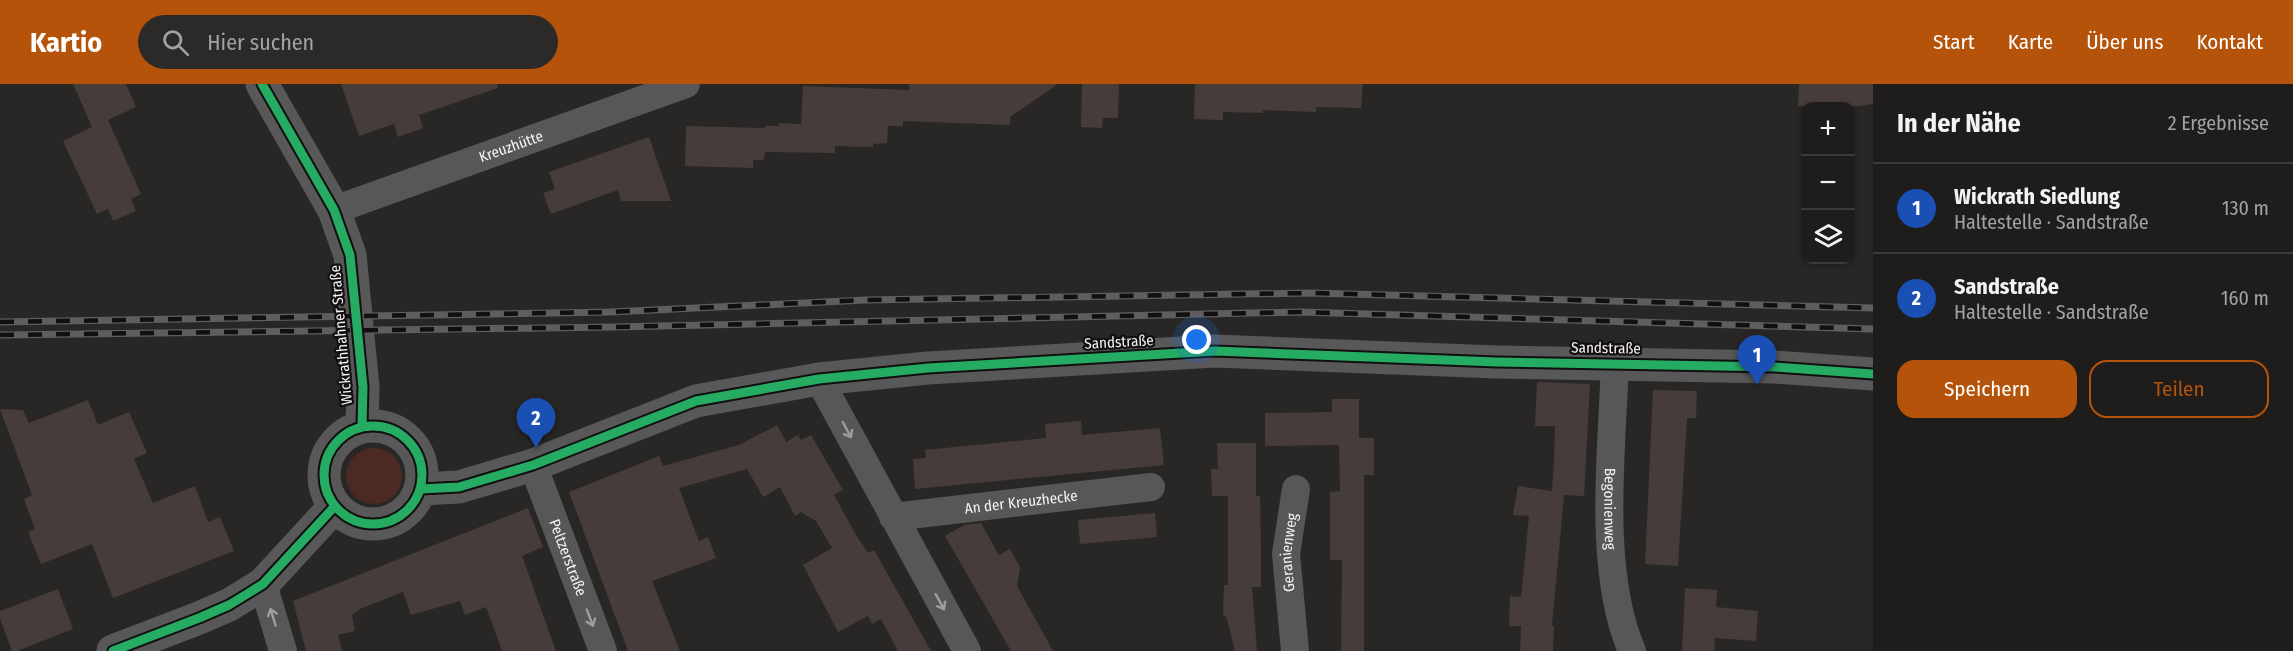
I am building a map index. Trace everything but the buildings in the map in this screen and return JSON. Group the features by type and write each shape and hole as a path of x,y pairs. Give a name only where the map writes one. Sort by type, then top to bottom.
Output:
{"main road":[{"name":"Wickrathhahner Straße","path":"262,84 334,210 350,255 363,387 362,426"},
{"name":"Sandstraße","path":"421,489 459,487 533,465 696,401 819,379 928,368 1215,351 1485,361 1775,367 1873,374"},
{"path":"362,426 388,427 409,441 422,463 421,489 413,505 400,517 383,523 365,524 348,518 335,506 325,488 324,468 330,449 344,435 362,426"},
{"path":"113,651 230,605 263,584 335,506"}],"street":[{"name":"Kreuzhütte","path":"334,210 686,84"},
{"name":"Begonienweg","path":"1615,363 1610,481 1611,575 1632,651"},
{"path":"819,379 967,651"},
{"name":"Peltzerstraße","path":"533,465 603,651"},
{"name":"An der Kreuzhecke","path":"893,517 1151,487"},
{"name":"Geranienweg","path":"1295,651 1286,554 1296,489"},
{"path":"263,584 283,651"}],"shaded area":[{"path":"369,448 379,448 394,456 400,465 402,476 400,487 394,496 379,504 369,504 358,499 351,492 346,481 346,471 351,460 358,453"}],"railway":[{"path":"0,322 611,312 866,300 1311,293 1873,308"},
{"path":"0,335 614,327 1300,312 1873,329"}],"cycle path":[{"path":"262,84 334,210 350,255 363,387 362,426"},
{"path":"421,489 459,487 533,465 696,401 819,379 928,368 1215,351 1497,362 1775,367 1873,374"},
{"path":"373,426 392,430 408,440 418,456 422,475 418,494 408,510 392,520 373,524 354,520 338,510 328,494 324,475 328,456 338,440 354,430 373,426"},
{"path":"113,651 229,605 263,584 335,506"}],"place":[{"name":"Wickrath Siedlung","path":"1757,385"},
{"name":"Sandstraße","path":"536,448"}]}
